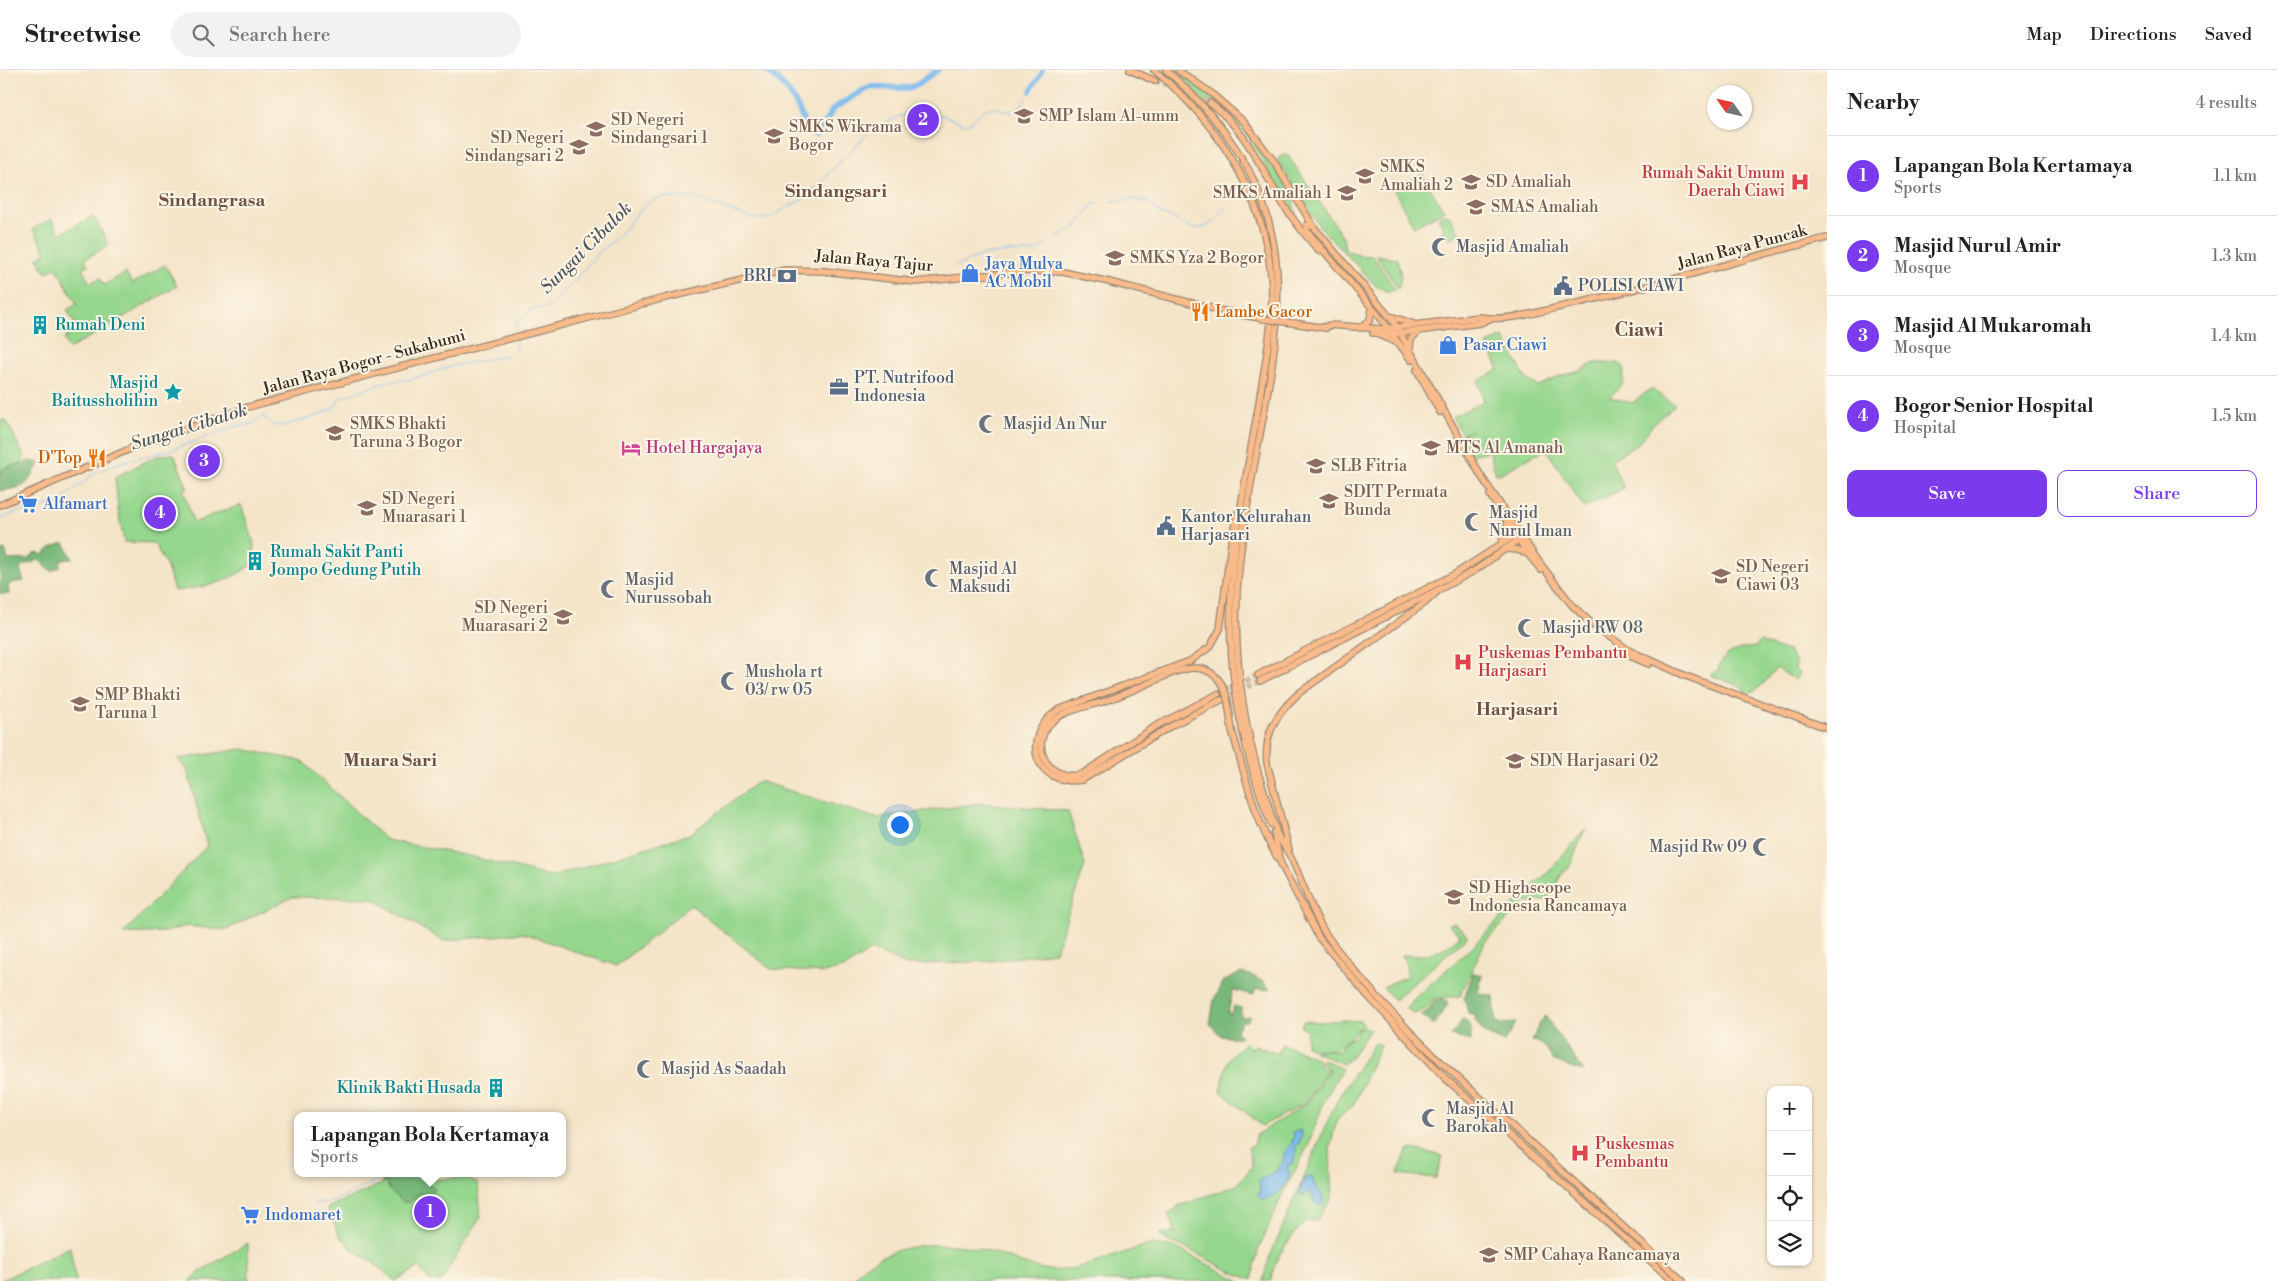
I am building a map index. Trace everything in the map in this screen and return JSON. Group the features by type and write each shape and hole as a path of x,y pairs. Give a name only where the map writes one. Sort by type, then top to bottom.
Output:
{"highway":[{"path":"1130,70 1147,79 1156,81"},
{"path":"1154,70 1194,107 1231,157 1254,201 1268,250 1272,278 1272,314 1268,352 1232,568 1231,602 1233,672 1243,725 1259,787 1276,837 1280,862"},
{"path":"1166,70 1207,110 1243,160 1263,201 1276,250 1279,299 1274,352 1249,495 1239,567 1238,652 1243,725"},
{"path":"1178,70 1219,99 1244,122 1275,163 1312,226 1388,314 1528,554 1576,613 1603,637 1637,659 1827,728"},
{"path":"1210,104 1228,118 1244,137 1295,222 1327,260 1346,277"},
{"path":"1295,222 1303,221 1304,214"},
{"path":"1312,226 1308,224 1306,230 1402,346 1478,476 1508,523 1564,594 1594,626 1630,652 1686,676"},
{"name":"Jalan Raya Puncak","path":"1489,319 1510,317 1592,300 1827,238"},
{"name":"Jalan Raya Tajur","path":"514,337 731,282 786,270 804,270 916,282 1026,271 1063,272 1227,312 1265,319 1373,333 1480,323 1489,319"},
{"path":"1360,328 1366,325 1371,318 1372,311 1370,305"},
{"path":"1388,314 1419,328 1411,339 1410,351"},
{"name":"Jalan Raya Tajur","path":"1324,327 1330,325 1391,331"},
{"path":"1373,333 1402,346"},
{"name":"Jalan Raya Bogor - Sukabumi","path":"0,505 137,446 227,414 514,337"},
{"path":"1243,496 1232,536 1220,629 1213,643 1205,652 1190,661 1058,710 1049,716 1038,732 1035,740 1036,755 1044,769 1056,778 1071,781 1082,780 1220,697 1156,726 1082,774 1070,776 1050,767 1042,754 1042,737 1056,719 1172,673 1192,668 1207,670 1221,682 1228,701 1232,729 1250,793 1268,840 1319,938 1359,986 1403,1025 1447,1069 1683,1281"},
{"path":"1502,548 1508,523"},
{"path":"1519,536 1502,548 1474,571 1259,678 1502,548 1518,550 1528,554"},
{"path":"1291,857 1271,786 1266,750 1269,731 1283,707 1440,589"},
{"path":"1259,787 1279,837 1291,857 1323,930 1365,982 1369,993 1445,1078 1673,1281"}],"green space":[{"path":"1173,70 1188,78 1209,94 1237,118 1249,132 1267,155 1284,183 1295,208 1296,217 1294,217 1258,154 1237,125 1225,112 1211,102 1208,107 1172,72"},
{"path":"1287,154 1343,237 1345,249 1357,255 1373,256 1395,290 1388,292 1376,286 1319,226 1277,159"},
{"path":"1422,174 1444,211 1414,227 1394,190"},
{"path":"1445,214 1450,216 1460,234 1450,238 1448,235 1446,236 1445,232 1442,234 1441,232 1444,228 1438,218"},
{"path":"93,216 109,245 85,259 88,265 82,268 90,283 100,278 104,285 126,273 132,284 165,265 177,286 69,349 64,339 68,337 64,330 75,324 67,310 77,304 56,267 46,273 37,258 46,253 33,229 51,219 60,234"},
{"path":"1376,255 1397,259 1401,276 1398,289"},
{"path":"1503,337 1526,379 1538,386 1563,375 1578,372 1594,363 1618,363 1624,367 1623,383 1610,397 1632,403 1651,389 1675,405 1654,423 1638,444 1611,460 1624,488 1584,508 1546,449 1499,474 1496,474 1489,451 1471,455 1460,436 1472,430 1462,434 1452,417 1484,401 1478,381 1499,370 1487,344"},
{"path":"6,420 24,456 21,465 0,477 0,421"},
{"path":"174,454 188,489 183,490 194,523 241,505 253,540 256,561 218,583 174,591 167,567 154,543 124,542 118,510 115,477 157,456"},
{"path":"30,461 40,463 28,482 21,487 0,491 0,472 3,468"},
{"path":"64,543 73,559 60,560 60,567 51,571 39,560 21,566 20,570 24,581 12,583 8,586 9,594 0,594 0,552 5,550 8,560 29,559 36,553 43,555 50,548"},
{"path":"1760,641 1789,651 1796,663 1795,669 1799,673 1795,680 1777,668 1759,688 1743,693 1744,688 1710,675 1718,670 1727,655 1737,650 1756,647"},
{"path":"242,749 302,761 386,840 469,856 552,877 690,834 759,781 876,818 982,803 1068,811 1085,865 1055,952 991,961 907,965 871,950 846,967 824,973 771,969 691,905 616,966 523,933 443,941 372,898 292,897 225,930 187,926 164,932 123,934 207,846 188,772 178,759"},
{"path":"1585,829 1570,866 1563,872 1547,900 1524,903 1485,942 1460,996 1433,999 1426,1009 1414,1014 1406,1008 1470,949 1531,887 1547,874"},
{"path":"1454,923 1468,936 1394,1000 1383,987 1407,976 1406,964 1401,955 1426,955 1445,947 1460,936 1449,924"},
{"path":"1241,973 1258,978 1270,990 1256,989 1253,995 1233,990 1228,1013 1231,1014 1234,1006 1241,1008 1241,1017 1250,1016 1247,1021 1242,1021 1236,1032 1241,1036 1238,1038 1221,1036 1210,1024 1214,1000 1224,981"},
{"path":"1473,973 1482,975 1478,993 1494,996 1496,1024 1516,1023 1505,1042 1484,1033 1475,1020 1476,1015 1468,1013 1464,998"},
{"path":"1444,999 1448,1004 1434,1025 1421,1015 1428,1011 1434,1001"},
{"path":"1545,1016 1584,1072 1552,1060 1545,1047 1540,1043 1532,1041 1538,1026"},
{"path":"1463,1019 1471,1026 1471,1041 1451,1036"},
{"path":"1303,1021 1361,1021 1364,1026 1357,1029 1336,1050 1313,1049 1306,1046 1307,1030 1301,1026"},
{"path":"1358,1029 1370,1029 1352,1056 1343,1064 1313,1051 1338,1052 1347,1040 1355,1037"},
{"path":"1245,1042 1252,1049 1255,1045 1277,1054 1283,1044 1316,1058 1319,1060 1318,1065 1328,1070 1305,1103 1262,1126 1220,1091 1228,1060"},
{"path":"1375,1042 1380,1045 1353,1106 1337,1119 1330,1148 1333,1189 1330,1202 1316,1221 1306,1221 1294,1234 1275,1264 1271,1281 1263,1281 1269,1259 1328,1120 1340,1095"},
{"path":"1323,1059 1342,1069 1324,1101 1308,1146 1283,1193 1258,1251 1252,1280 1162,1237 1159,1234 1174,1233 1173,1224 1168,1214 1179,1206 1237,1185 1252,1167 1248,1148 1255,1143 1256,1135 1306,1104 1330,1070 1320,1062"},
{"path":"1413,1149 1443,1156 1436,1178 1398,1174 1407,1151"},
{"path":"389,1177 424,1177 435,1190 428,1196 420,1193 411,1201 404,1203 390,1191 386,1182 381,1182"},
{"path":"466,1178 478,1184 481,1217 441,1281 429,1281 419,1267 395,1281 370,1260 352,1250 347,1242 340,1237 327,1208 386,1182"},
{"path":"248,1243 249,1281 190,1281 201,1271"},
{"path":"1154,1244 1176,1248 1241,1281 851,1281 863,1268 878,1258 895,1251 913,1247 950,1245 968,1247 985,1250 1042,1269 1062,1270 1086,1266"},
{"path":"70,1247 76,1281 0,1281"}],"water":[{"path":"1300,1130 1302,1134 1299,1143 1295,1147 1297,1150 1293,1163 1287,1166 1290,1175 1288,1180 1276,1194 1262,1200 1258,1196 1260,1190 1259,1180 1277,1171 1283,1162 1284,1153 1291,1145 1294,1135 1292,1133"},
{"path":"1312,1176 1323,1199 1324,1203 1322,1205 1315,1204 1313,1196 1308,1191 1303,1197 1299,1193 1304,1179"}],"waterway":[{"path":"764,70 786,89 800,113 807,132 815,135 833,109 862,91 872,87 908,88 917,85 938,70"},
{"name":"Sungai Cibalok","path":"1030,92 1043,70"},
{"name":"Sungai Cibalok","path":"516,335 516,323 531,310 549,307 567,290 596,255 620,234 644,206 651,201 663,197 695,198 754,219 769,218 806,197 871,130 897,117 924,108 965,124 987,109 996,108 1011,112 1021,106 1026,98"},
{"path":"1109,202 1135,199 1148,203 1163,215 1169,216 1193,229 1208,226 1228,207"},
{"path":"1055,237 1074,229 1093,204 1100,203"},
{"path":"954,267 980,256 1007,252 1036,252 1046,244"},
{"name":"Sungai Cibalok","path":"0,520 14,513 56,504 96,472 124,461 171,450 237,426 252,424 263,416 272,424 280,426 312,418 334,408 340,398 389,381 409,380 453,366 510,355 516,349 516,339"},
{"path":"313,1203 332,1202 381,1179 408,1177"}],"tunnel":[{"path":"1155,81 1187,91 1210,103"},
{"path":"1222,692 1258,675"},
{"path":"1224,698 1260,681"}],"place":[{"name":"SMP Islam Al-umm","path":"1024,116"},
{"name":"Masjid Nurul Amir","path":"923,120"},
{"name":"SD Negeri Sindangsari 1","path":"596,129"},
{"name":"SMKS Wikrama Bogor","path":"774,136"},
{"name":"SD Negeri Sindangsari 2","path":"579,147"},
{"name":"SMKS Amaliah 2","path":"1365,176"},
{"name":"SD Amaliah","path":"1471,182"},
{"name":"Rumah Sakit Umum Daerah Ciawi","path":"1800,182"},
{"name":"SMKS Amaliah 1","path":"1347,193"},
{"name":"SMAS Amaliah","path":"1476,207"},
{"name":"Masjid Amaliah","path":"1441,247"},
{"name":"SMKS Yza 2 Bogor","path":"1115,258"},
{"name":"Jaya Mulya AC Mobil","path":"970,273"},
{"name":"BRI","path":"787,276"},
{"name":"POLISI CIAWI","path":"1563,286"},
{"name":"Lambe Gacor","path":"1200,312"},
{"name":"Rumah Deni","path":"40,325"},
{"name":"Pasar Ciawi","path":"1448,345"},
{"name":"PT. Nutrifood Indonesia","path":"839,387"},
{"name":"Masjid Baitussholihin","path":"173,392"},
{"name":"Masjid An Nur","path":"988,424"},
{"name":"SMKS Bhakti Taruna 3 Bogor","path":"335,433"},
{"name":"Hotel Hargajaya","path":"631,448"},
{"name":"MTS Al Amanah","path":"1431,448"},
{"name":"D'Top","path":"97,458"},
{"name":"Masjid Al Mukaromah","path":"204,461"},
{"name":"SLB Fitria","path":"1316,466"},
{"name":"SDIT Permata Bunda","path":"1329,501"},
{"name":"Alfamart","path":"28,504"},
{"name":"SD Negeri Muarasari 1","path":"367,508"},
{"name":"Bogor Senior Hospital","path":"160,513"},
{"name":"Masjid Nurul Iman","path":"1474,522"},
{"name":"Kantor Kelurahan Harjasari","path":"1166,526"},
{"name":"Rumah Sakit Panti Jompo Gedung Putih","path":"255,561"},
{"name":"SD Negeri Ciawi 03","path":"1721,576"},
{"name":"Masjid Al Maksudi","path":"934,578"},
{"name":"Masjid Nurussobah","path":"610,589"},
{"name":"SD Negeri Muarasari 2","path":"563,617"},
{"name":"Masjid RW 08","path":"1527,628"},
{"name":"Puskemas Pembantu Harjasari","path":"1463,662"},
{"name":"Mushola rt 03/ rw 05","path":"730,681"},
{"name":"SMP Bhakti Taruna 1","path":"80,704"},
{"name":"SDN Harjasari 02","path":"1515,761"},
{"name":"Masjid Rw 09","path":"1762,847"},
{"name":"SD Highscope Indonesia Rancamaya","path":"1454,897"},
{"name":"Masjid As Saadah","path":"646,1069"},
{"name":"Klinik Bakti Husada","path":"496,1088"},
{"name":"Masjid Al Barokah","path":"1431,1118"},
{"name":"Puskesmas Pembantu","path":"1580,1153"},
{"name":"Lapangan Bola Kertamaya","path":"430,1212"},
{"name":"Indomaret","path":"250,1215"},
{"name":"SMP Cahaya Rancamaya","path":"1489,1255"}],"district":[{"name":"Sindangsari","path":"836,191"},
{"name":"Sindangrasa","path":"212,200"},
{"name":"Ciawi","path":"1639,330"},
{"name":"Harjasari","path":"1517,709"},
{"name":"Muara Sari","path":"390,760"}]}
